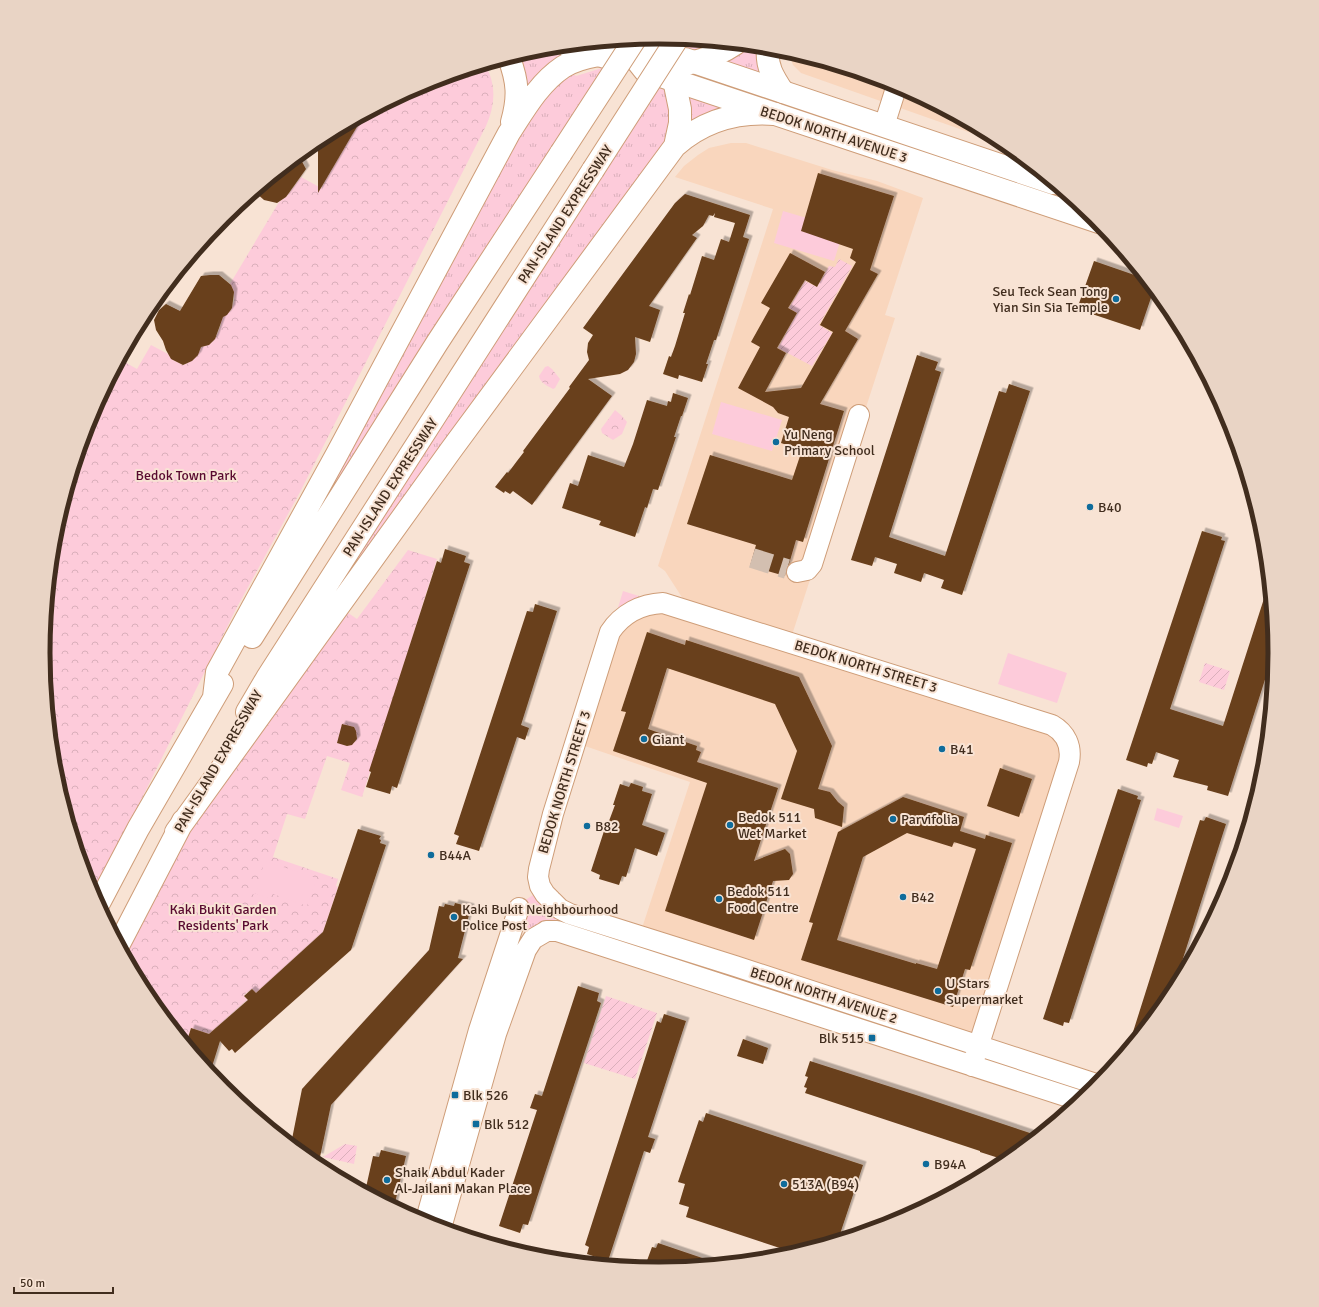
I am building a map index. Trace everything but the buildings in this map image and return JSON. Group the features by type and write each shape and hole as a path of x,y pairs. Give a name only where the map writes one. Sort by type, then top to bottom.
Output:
{"main road":[{"name":"PAN-ISLAND EXPRESSWAY","path":"122,939 176,832 267,678 674,44"},
{"path":"214,697 217,672 337,454 509,133 536,93 553,75 575,61 600,55 624,45"},
{"path":"101,898 138,829 214,697 437,343 561,154 628,45"},
{"path":"630,45 645,71"},
{"path":"636,45 656,49 672,74 680,109 680,123 675,146"},
{"path":"672,74 728,48"},
{"name":"BEDOK NORTH AVENUE 3","path":"579,49 645,71 672,74 774,114 1084,217"},
{"name":"BEDOK NORTH AVENUE 3","path":"656,49 1042,179"},
{"path":"768,54 769,67 773,77 783,92"},
{"path":"509,133 516,108 518,90 511,63"},
{"path":"176,832 451,450 675,146 694,130 714,122 746,114 774,114"}],"street":[{"path":"884,126 895,91"},
{"path":"797,572 806,571 812,564 859,415"},
{"name":"BEDOK NORTH STREET 3","path":"551,901 542,890 538,877 553,814 610,632 623,617 639,608 663,603 1034,718 1052,725 1061,731 1067,740 1070,757 972,1066"},
{"path":"426,1217 479,1030 519,908 525,900 533,895 543,896 551,901 556,909 556,917 552,926 532,939 529,943 516,974 496,1034 442,1223"},
{"name":"BEDOK NORTH AVENUE 2","path":"551,901 570,914 1091,1083"},
{"path":"519,908 519,919 523,927 533,932 539,933 545,931"},
{"name":"BEDOK NORTH AVENUE 2","path":"545,931 557,931 1075,1099"}],"shaded area":[{"path":"791,59 855,76 893,90 929,107 981,136 801,73 793,65"},
{"name":"Yu Neng Primary School","path":"731,143 746,143 832,170 877,181 923,198 885,315 895,318 792,635 685,602 665,571 658,566 773,209 675,177 684,166 709,148"},
{"path":"659,612 1040,729 1054,737 1059,744 1061,762 973,1034 642,928 690,782 582,745 616,641 620,633 637,618"}],"green space":[{"path":"678,44 739,49 769,54 774,79"},
{"path":"567,51 564,67 576,76 602,68 613,72 215,692 509,133 509,63"},
{"name":"Bedok Town Park","path":"487,69 493,88 493,103 486,126 299,494 236,609 135,812 96,887 82,849 71,811 55,733 51,693 51,614 55,574 71,496 82,458 96,420 125,362 137,369 151,345 168,354 171,359 183,365 194,358 201,347 212,342 216,336 221,324 219,319 228,312 233,304 234,295 230,284 279,202 286,197 301,177 321,188 358,124 426,90"},
{"path":"648,84 677,95 678,128 178,829 268,677"},
{"path":"678,93 773,114 694,130"},
{"path":"783,211 844,229 834,261 774,243"},
{"path":"839,259 852,266 819,325 832,333 812,366 778,348 797,313 789,308 805,281 817,287 829,266 835,267"},
{"path":"548,366 560,379 553,389 543,382 539,376 545,367"},
{"path":"721,402 782,420 772,451 712,434"},
{"path":"615,410 627,422 622,434 613,440 602,433 601,429"},
{"name":"Kaki Bukit Garden Residents' Park","path":"408,550 437,559 362,797 341,790 350,763 327,756 305,819 287,814 273,857 338,879 336,886 338,887 323,932 256,993 252,989 244,995 247,1000 209,1034 191,1028 188,1039 153,992 124,943 178,833 341,608 357,619"},
{"path":"623,591 661,603 611,631"},
{"path":"1008,653 1067,673 1057,703 998,684"},
{"path":"1205,663 1230,671 1224,690 1199,682"},
{"path":"1157,808 1183,816 1179,828 1154,820"},
{"path":"265,861 317,878 307,906 256,888"},
{"path":"254,893 279,902 275,913 250,905"},
{"path":"533,895 537,895 556,917 555,921 531,932 522,925 524,901"},
{"path":"249,907 274,916 270,928 245,919"},
{"path":"606,996 657,1013 635,1079 584,1063"},
{"path":"345,1144 357,1146 354,1164 323,1157"}],"tunnel":[{"path":"752,558 787,569"}],"place":[{"name":"Seu Teck Sean Tong Yian Sin Sia Temple","path":"1116,299"},
{"name":"Yu Neng Primary School","path":"776,442"},
{"name":"B40","path":"1090,507"},
{"name":"Giant","path":"644,739"},
{"name":"B41","path":"942,749"},
{"name":"Parvifolia","path":"893,819"},
{"name":"Bedok 511 Wet Market","path":"730,825"},
{"name":"B82","path":"587,826"},
{"name":"B44A","path":"431,855"},
{"name":"B42","path":"903,897"},
{"name":"Bedok 511 Food Centre","path":"719,899"},
{"name":"Kaki Bukit Neighbourhood Police Post","path":"454,917"},
{"name":"U Stars Supermarket","path":"938,991"},
{"name":"Blk 515","path":"872,1038"},
{"name":"Blk 526","path":"455,1095"},
{"name":"Blk 512","path":"476,1124"},
{"name":"B94A","path":"926,1164"},
{"name":"Shaik Abdul Kader Al-Jailani Makan Place","path":"387,1180"},
{"name":"513A (B94)","path":"784,1184"}]}
